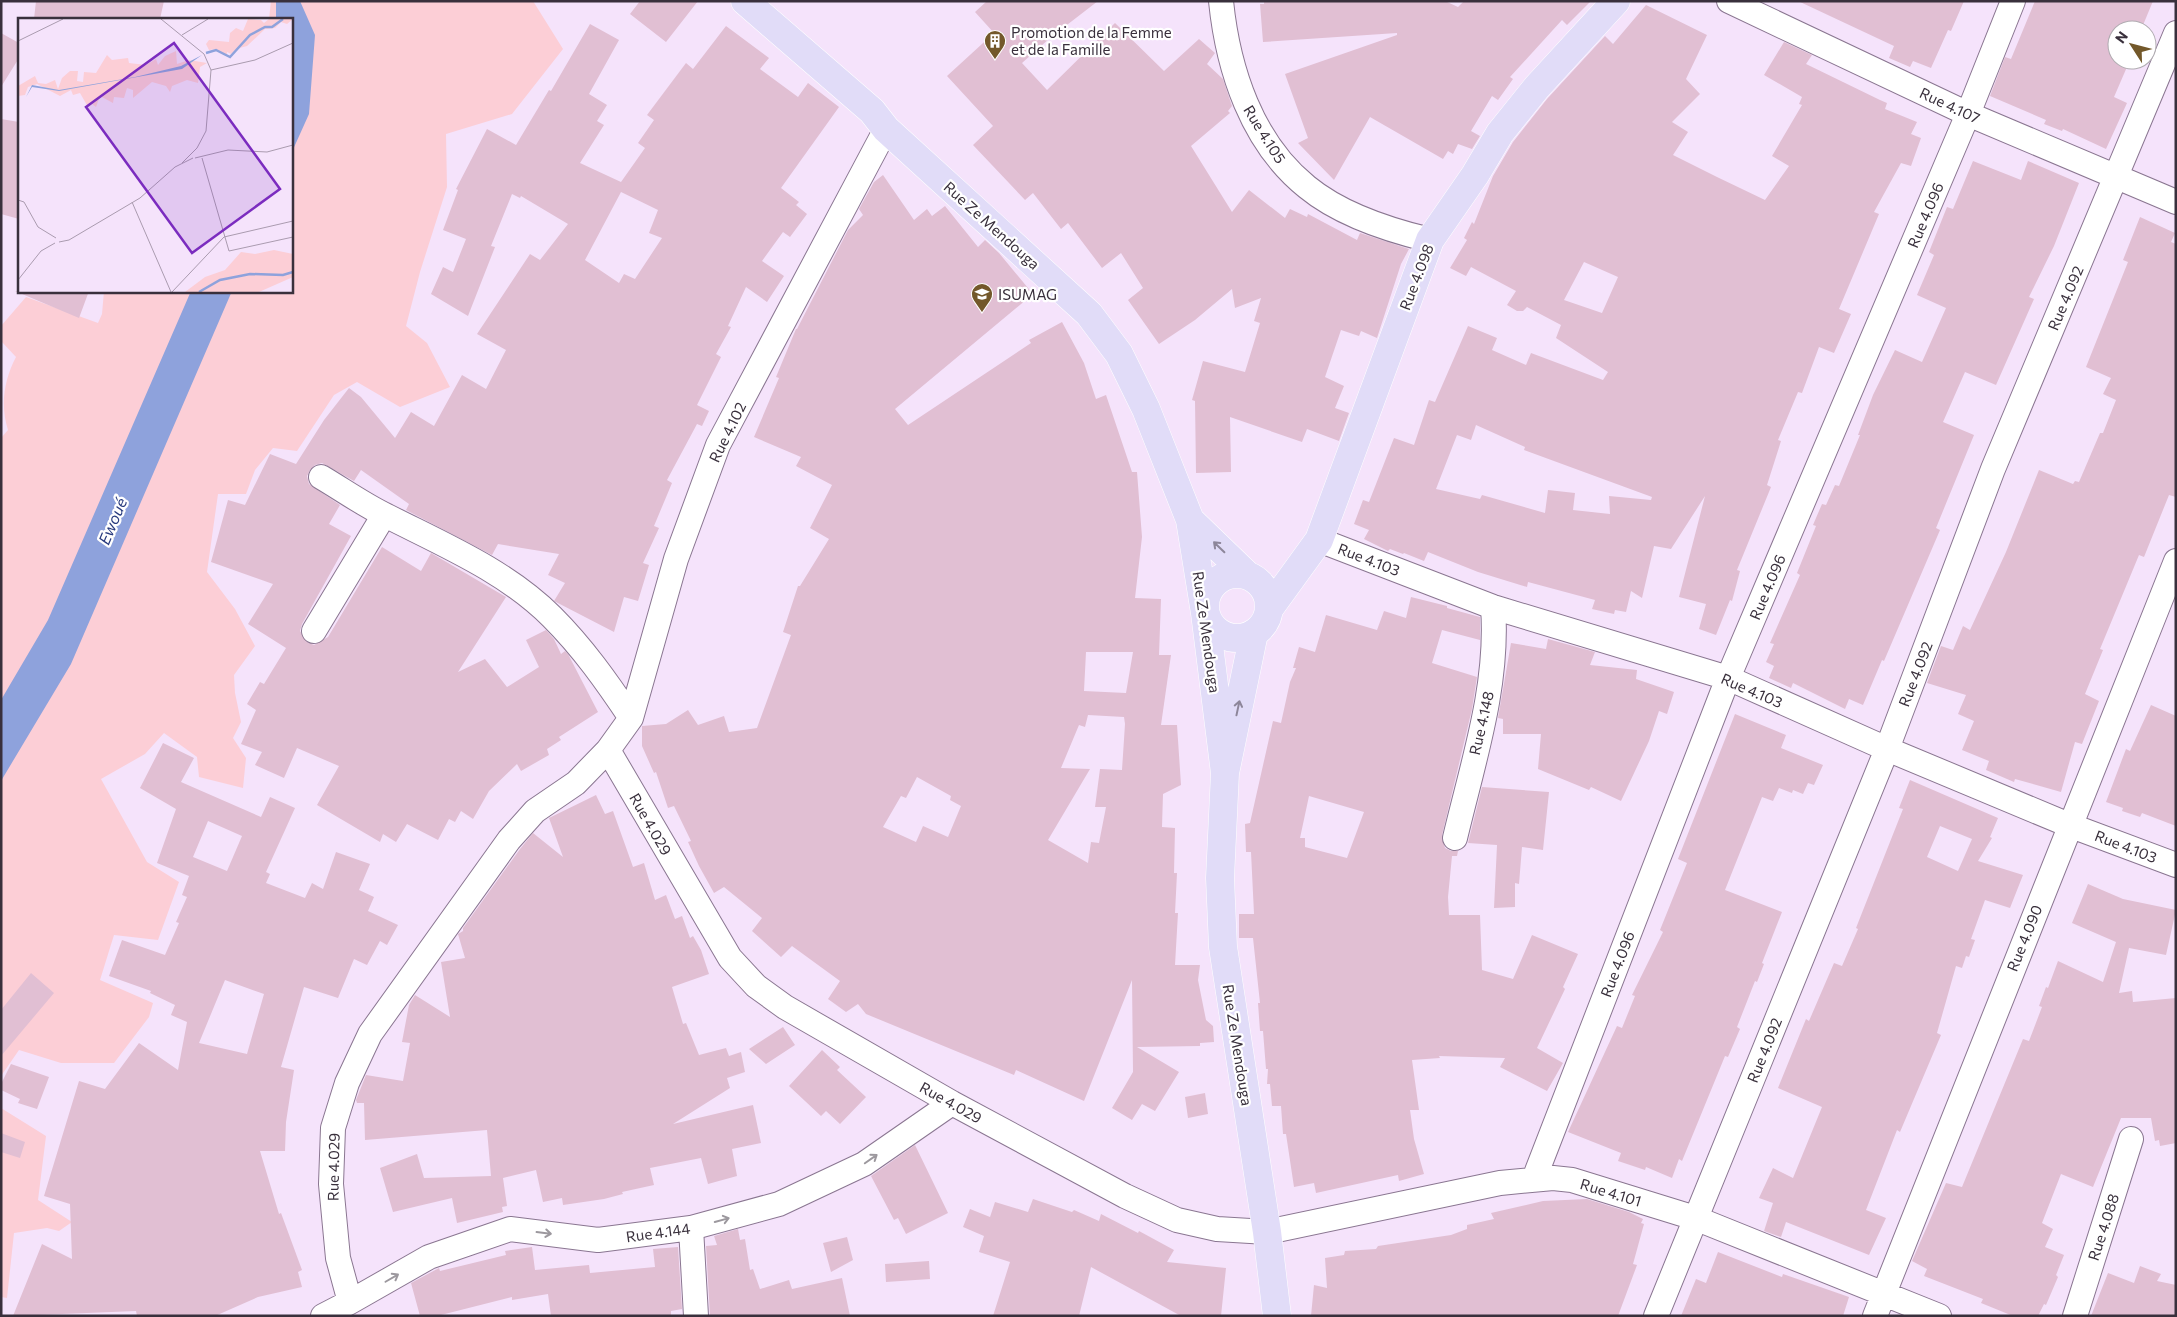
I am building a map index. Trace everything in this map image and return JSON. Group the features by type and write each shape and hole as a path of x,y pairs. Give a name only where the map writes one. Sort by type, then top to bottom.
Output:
{"main road":[{"name":"Rue Ze Mendouga","path":"745,1 872,111 886,129 1089,314 1119,354 1146,409 1190,520 1205,613 1225,773"},
{"name":"Rue 4.098","path":"1269,609 1318,541 1430,240 1475,175 1500,133 1537,87 1616,1"},
{"name":"Rue Ze Mendouga","path":"1190,520 1253,578"},
{"path":"1253,578 1318,541"},
{"path":"1235,573 1253,578 1266,590 1269,609 1267,618 1254,633 1240,638 1224,636 1216,630 1205,613 1205,602 1208,591 1215,582 1224,576 1235,573"},
{"name":"Rue Ze Mendouga","path":"1254,633 1225,773 1220,878 1223,947 1267,1232 1277,1316"}],"street":[{"name":"Rue 4.105","path":"1221,1 1224,32 1242,97 1272,151 1289,171 1309,189 1340,207 1391,230 1430,240"},
{"name":"Rue 4.107","path":"1729,1 1968,114 2176,202"},
{"name":"Rue 4.096","path":"1534,1179 1728,678 1968,114 2013,1"},
{"name":"Rue 4.092","path":"1656,1316 1887,749 1993,469 2176,33"},
{"name":"Rue 4.102","path":"608,750 631,718 676,559 718,445 886,129"},
{"path":"321,477 384,515 471,559 510,583 551,616 596,665 631,718"},
{"path":"314,631 384,515"},
{"name":"Rue 4.103","path":"1318,541 1493,607 1728,678 1887,749 2069,825 2176,865"},
{"name":"Rue 4.090","path":"1875,1316 2069,825 2176,561"},
{"name":"Rue 4.148","path":"1455,838 1490,690 1495,633 1493,607"},
{"name":"Rue 4.029","path":"350,1302 338,1258 330,1184 333,1128 347,1083 370,1034 509,840 535,811 576,783 608,750 730,958 756,986 785,1007 952,1103 1125,1196 1177,1220 1217,1229 1267,1232"},
{"name":"Rue 4.144","path":"350,1302 429,1257 510,1229 598,1240 691,1228 778,1204 856,1168 952,1103"},
{"name":"Rue 4.088","path":"2075,1316 2131,1139"},
{"name":"Rue 4.101","path":"1267,1232 1500,1183 1534,1179 1572,1180 1695,1218 1939,1316"},
{"path":"691,1228 696,1316"},
{"path":"324,1316 350,1302"}],"shaded area":[{"path":"271,1 533,1 563,49 512,114 446,134 447,187 420,272 406,326 427,343 450,387 400,407 357,382 334,395 297,451 273,448 255,470 246,494 218,494 207,572 235,609 255,646 234,675 235,693 241,722 233,738 246,758 243,788 199,777 197,757 164,733 145,754 101,779 147,862 179,882 158,940 114,935 100,980 153,1003 149,1017 114,1063 61,1063 19,1050 1,1076 1,438 8,430 4,411 4,393 16,357 1,341 1,326 26,297 98,323 102,314 104,292 292,292 292,18 269,18"},
{"path":"1,1108 46,1136 38,1200 72,1222 59,1231 47,1228 14,1233 7,1298 1,1297"}],"water":[{"path":"276,1 300,1 315,35 309,114 292,152 292,18 276,18"},
{"name":"Ewoué","path":"191,292 232,292 71,664 1,781 1,700 48,620"}],"building":[{"path":"36,1 164,1 160,18 34,18"},
{"path":"640,1 698,1 666,42 630,14"},
{"path":"987,1 1098,1 1050,38 1022,63 1047,90 1115,23 1164,71 1199,39 1215,53 1207,64 1223,79 1232,106 1228,111 1230,113 1191,146 1232,212 1249,190 1285,218 1290,209 1307,217 1308,214 1357,240 1360,233 1409,249 1401,264 1377,338 1361,331 1359,336 1341,330 1325,377 1344,386 1335,408 1349,413 1339,441 1307,429 1302,442 1230,417 1231,472 1196,473 1195,401 1192,400 1203,361 1245,372 1260,323 1254,321 1261,298 1235,308 1232,289 1195,320 1159,344 1128,300 1143,288 1121,253 1102,268 1068,223 1061,229 1033,193 1025,200 973,145 993,126 947,76 994,33 975,12"},
{"path":"1264,1 1445,1 1458,7 1464,1 1591,1 1567,25 1562,20 1510,77 1513,79 1498,100 1492,96 1471,131 1480,136 1472,149 1458,144 1453,154 1448,151 1443,159 1370,117 1334,180 1298,143 1308,138 1285,74 1397,35 1397,33 1263,42 1260,4 1264,4"},
{"path":"1798,1 1964,1 1951,31 1948,30 1931,68 1913,61 1910,67 1889,58 1894,46"},
{"path":"2035,1 2153,1 2145,20 2107,20 2107,70 2126,70 2114,97 2127,103 2106,149 2063,129 2062,131 2044,124 2046,120 1990,96 2005,57 2011,59"},
{"path":"1646,5 1707,35 1686,79 1700,94 1672,122 1688,132 1673,155 1765,200 1789,166 1772,156 1802,105 1799,104 1802,97 1764,75 1784,42 1812,55 1806,64 1887,103 1885,109 1917,122 1911,134 1921,138 1911,166 1901,163 1874,212 1879,214 1839,309 1851,314 1834,353 1819,347 1802,393 1798,392 1778,440 1781,441 1767,485 1771,487 1737,570 1740,571 1732,601 1730,600 1716,635 1699,629 1706,604 1679,597 1705,496 1671,549 1654,546 1642,598 1631,591 1626,612 1615,610 1614,614 1592,609 1595,600 1528,582 1527,587 1478,572 1428,552 1424,561 1390,549 1388,551 1364,539 1369,530 1354,524 1363,500 1369,502 1394,438 1414,445 1429,400 1435,402 1468,326 1497,338 1492,350 1526,365 1531,353 1603,380 1608,372 1556,338 1561,325 1527,307 1523,311 1517,311 1507,305 1516,291 1471,267 1466,276 1450,268 1467,240 1464,238 1472,222 1474,224 1493,176 1513,142 1547,99 1605,36 1613,44","holes":["1584,262 1618,277 1602,313 1564,300","1476,425 1525,447 1524,450 1652,497 1651,500 1609,496 1610,514 1573,510 1575,493 1548,490 1545,513 1482,495 1480,499 1436,489 1457,435 1471,440"]},
{"path":"590,24 619,40 589,94 607,105 597,121 604,125 580,163 621,182 645,148 638,143 654,120 647,115 686,63 693,69 726,26 769,58 760,69 798,97 808,83 839,107 781,188 799,202 796,205 807,214 790,237 783,232 762,261 784,276 767,302 746,287 728,326 731,327 716,354 721,357 697,405 709,411 702,426 697,424 667,480 672,483 654,526 659,528 643,563 649,565 638,601 624,597 614,632 554,601 565,583 548,575 559,554 498,544 492,555 406,510 409,504 361,470 354,481 322,463 315,465 310,470 307,476 309,484 340,505 329,524 351,536 302,624 300,631 307,642 314,645 328,637 382,547 421,571 431,553 506,597 458,672 485,659 507,687 539,667 526,640 546,630 554,639 561,654 565,651 568,654 598,712 559,737 561,740 547,749 549,755 521,771 517,764 489,791 473,819 461,811 455,822 449,819 438,840 407,824 396,842 383,834 380,842 317,805 339,766 297,748 284,778 255,765 262,752 241,744 256,710 247,704 260,682 264,684 286,648 248,624 273,584 211,562 228,500 245,505 270,454 296,464 324,420 349,388 361,397 395,438 411,412 434,426 462,375 486,389 506,350 477,334 530,254 540,260 568,224 521,196 520,198 512,194 491,246 495,247 468,316 431,294 443,267 453,272 466,239 443,230 458,190 456,189 487,129 516,145 549,90 551,91","holes":["621,192 658,210 649,233 662,238 635,279 624,274 619,283 585,260"]},
{"path":"1,33 18,42 18,60 1,87"},
{"path":"1,119 18,122 18,219 1,214"},
{"path":"1973,161 2021,180 2028,161 2079,183 2054,246 2029,297 2034,299 1996,385 1965,372 1943,422 1974,435 1936,528 1940,530 1884,661 1882,660 1863,705 1849,699 1845,709 1793,683 1791,688 1769,678 1774,666 1766,662 1774,644 1770,643 1800,575 1797,573 1816,526 1813,525 1822,504 1826,505 1835,485 1839,486 1860,435 1858,435 1873,395 1895,350 1922,362 1946,308 1917,295 1934,255 1929,252 1947,207 1953,209"},
{"path":"883,175 914,220 927,209 932,216 945,206 978,247 985,240 999,253 1033,294 895,409 908,425 1031,343 1029,340 1062,322 1084,363 1096,399 1106,395 1132,472 1137,472 1142,537 1135,598 1161,599 1159,655 1171,655 1161,725 1177,725 1181,785 1163,794 1162,827 1175,828 1174,873 1177,873 1175,913 1178,913 1175,965 1200,965 1198,980 1206,1020 1213,1026 1214,1042 1200,1043 1200,1046 1137,1047 1179,1072 1155,1111 1142,1104 1132,1120 1112,1108 1133,1072 1132,980 1084,1101 1016,1070 1014,1075 866,1014 858,1004 846,1012 828,999 840,981 792,946 781,957 752,931 762,918 724,887 714,893 699,866 688,842 691,841 674,806 668,808 656,772 654,773 642,746 642,726 666,724 688,710 698,725 724,716 729,732 757,728 791,635 783,632 798,586 800,586 829,539 810,528 832,485 796,466 801,457 754,437 779,378 776,377 796,329 848,230 863,215 859,209 874,182","holes":["1086,652 1133,652 1126,693 1084,691","1088,715 1124,717 1122,770 1100,769 1095,807 1106,807 1099,843 1091,842 1088,863 1048,840 1090,769 1061,768 1079,725 1085,727","917,777 951,796 950,800 961,806 948,837 923,826 916,842 883,827 901,796 906,798"]},
{"path":"2140,217 2175,233 2171,242 2176,244 2176,497 2169,495 2144,557 2139,555 2100,649 2103,650 2085,694 2099,701 2082,744 2075,742 2061,792 2015,779 2014,782 1986,770 1989,761 1962,750 1974,721 1958,714 1966,695 1927,683 1941,646 1953,650 1963,626 1970,630 2006,552 2039,470 2073,484 2075,481 2079,482 2100,433 2103,433 2116,400 2103,394 2111,378 2086,367 2128,262 2123,260"},
{"path":"15,291 89,292 79,318"},
{"path":"1411,597 1480,617 1480,640 1442,630 1432,663 1477,677 1472,709 1442,835 1445,848 1451,851 1458,851 1457,856 1452,856 1448,897 1449,915 1480,915 1482,970 1513,979 1532,935 1578,954 1563,987 1565,989 1537,1048 1563,1063 1547,1091 1500,1067 1505,1058 1439,1056 1440,1058 1412,1060 1419,1110 1410,1110 1414,1139 1424,1174 1399,1181 1398,1175 1316,1193 1314,1183 1294,1187 1286,1134 1283,1134 1281,1106 1272,1106 1270,1084 1267,1084 1268,1069 1266,1069 1263,1031 1260,1031 1258,1003 1260,1003 1253,938 1239,938 1239,914 1254,914 1251,852 1246,852 1245,824 1250,823 1273,721 1281,723 1290,682 1296,668 1293,668 1299,647 1315,652 1326,615 1377,630 1384,611 1406,618","holes":["1309,796 1364,812 1347,858 1305,847 1305,838 1300,838"]},
{"path":"1548,639 1595,652 1590,665 1637,670 1636,679 1674,692 1667,714 1659,711 1649,741 1621,801 1591,787 1589,790 1538,769 1541,734 1503,734 1503,719 1498,718 1511,643 1546,649"},
{"path":"2151,705 2176,716 2176,826 2142,813 2140,817 2122,811 2123,808 2106,802 2126,749 2130,751"},
{"path":"1735,714 1786,735 1781,748 1823,765 1814,785 1808,783 1803,794 1793,790 1792,793 1779,788 1773,801 1762,797 1725,890 1782,912 1762,963 1764,964 1757,982 1755,981 1737,1027 1740,1029 1728,1057 1725,1056 1682,1161 1679,1159 1672,1178 1646,1167 1645,1170 1618,1161 1621,1153 1568,1132 1617,1026 1622,1028 1635,996 1632,995 1663,932 1660,930 1687,863 1678,859"},
{"path":"163,743 194,758 181,782 261,817 270,797 295,808 266,872 270,874 266,883 305,898 312,883 323,889 336,852 370,864 359,890 374,897 368,911 398,925 387,945 380,941 367,965 354,959 338,998 304,987 281,1067 294,1070 286,1122 285,1151 260,1151 279,1214 281,1213 302,1270 298,1272 302,1287 258,1297 215,1316 137,1316 136,1311 13,1316 42,1244 72,1259 70,1204 44,1196 79,1081 105,1089 139,1043 178,1070 187,1022 171,1015 175,1005 150,993 151,991 109,976 122,940 165,955 179,923 176,922 187,897 182,895 189,876 157,863 176,809 140,788","holes":["208,821 242,836 227,871 193,857","225,980 264,994 247,1054 199,1043"]},
{"path":"1910,780 1998,818 1990,837 1992,838 1978,861 2023,875 2010,908 1985,900 1971,939 1975,940 1969,957 1966,956 1962,968 1956,966 1937,1033 1941,1035 1900,1132 1897,1130 1866,1210 1886,1218 1869,1255 1786,1222 1781,1237 1764,1231 1773,1203 1759,1198 1773,1168 1793,1178 1822,1107 1778,1088 1806,1019 1809,1021 1834,963 1842,966 1858,929 1856,928 1903,809 1899,808","holes":["1940,826 1972,839 1958,871 1927,857"]},
{"path":"1482,787 1549,792 1543,850 1522,847 1519,884 1515,883 1515,907 1494,908 1497,845 1468,843"},
{"path":"596,795 605,814 613,811 633,867 644,863 655,900 666,895 675,919 682,916 690,938 693,936 701,950 709,974 672,987 683,1024 686,1023 699,1055 726,1048 729,1056 741,1052 745,1072 727,1078 730,1088 673,1124 753,1105 761,1143 732,1149 737,1176 708,1184 701,1158 650,1168 654,1185 622,1192 623,1194 604,1199 563,1205 562,1198 543,1202 536,1170 503,1178 507,1206 502,1207 503,1212 457,1223 452,1198 393,1212 380,1168 417,1154 424,1178 491,1176 487,1130 365,1140 364,1103 357,1103 356,1100 366,1075 403,1081 410,1043 402,1042 409,1005 415,995 450,1017 441,962 465,958 458,934 463,931 463,928 533,833 563,857 549,818"},
{"path":"2088,884 2123,899 2176,910 2166,955 2129,948 2119,993 2132,991 2133,1002 2176,998 2176,1143 2160,1146 2159,1140 2155,1141 2151,1118 2121,1118 2093,1187 2061,1174 2042,1223 2053,1229 2045,1247 2064,1255 2056,1275 2058,1277 2046,1305 2044,1304 2038,1316 2013,1316 1981,1303 1983,1299 1924,1276 1927,1269 1912,1261 1946,1183 1962,1187 2023,1039 2029,1041 2042,1007 2039,1006 2058,961 2103,982 2116,942 2072,923"},
{"path":"31,973 54,993 1,1056 1,1010"},
{"path":"783,1027 795,1045 766,1064 749,1049"},
{"path":"822,1050 840,1067 837,1070 866,1097 840,1124 826,1111 821,1116 789,1086"},
{"path":"11,1064 49,1077 37,1109 18,1103 20,1099 1,1090 1,1084"},
{"path":"1205,1093 1208,1114 1188,1118 1185,1097"},
{"path":"1,1133 25,1142 20,1158 1,1152"},
{"path":"915,1145 948,1213 906,1234 898,1218 894,1220 871,1176"},
{"path":"1033,1199 1072,1212 1074,1210 1099,1221 1101,1214 1138,1233 1139,1231 1174,1250 1167,1262 1226,1268 1221,1316 1181,1316 1091,1267 1079,1316 993,1316 1010,1262 979,1252 984,1236 963,1227 970,1209 990,1217 995,1202 1028,1212"},
{"path":"1587,1199 1629,1212 1643,1219 1641,1223 1644,1224 1633,1264 1637,1265 1618,1316 1311,1316 1314,1285 1327,1288 1325,1258 1344,1255 1345,1251 1376,1249 1378,1246 1451,1235 1467,1229 1467,1225 1494,1219 1491,1213 1543,1201"},
{"path":"738,1229 740,1240 745,1239 750,1270 753,1269 760,1289 789,1280 792,1289 842,1278 850,1316 710,1316 706,1246 717,1245 714,1236"},
{"path":"847,1237 853,1260 831,1272 823,1243"},
{"path":"532,1247 535,1270 589,1265 590,1273 655,1267 653,1249 678,1247 682,1309 671,1311 671,1316 551,1316 548,1294 512,1300 512,1297 437,1316 420,1316 411,1283 439,1268 440,1271 506,1255 505,1251"},
{"path":"1718,1252 1782,1277 1783,1274 1849,1297 1843,1316 1681,1316 1696,1279 1706,1283"},
{"path":"929,1261 930,1279 886,1282 885,1264"},
{"path":"2140,1266 2161,1274 2157,1281 2176,1285 2176,1316 2091,1316 2108,1273 2134,1283"}],"place":[{"name":"Promotion de la Femme et de la Famille","path":"995,60"},
{"name":"ISUMAG","path":"982,313"}]}
